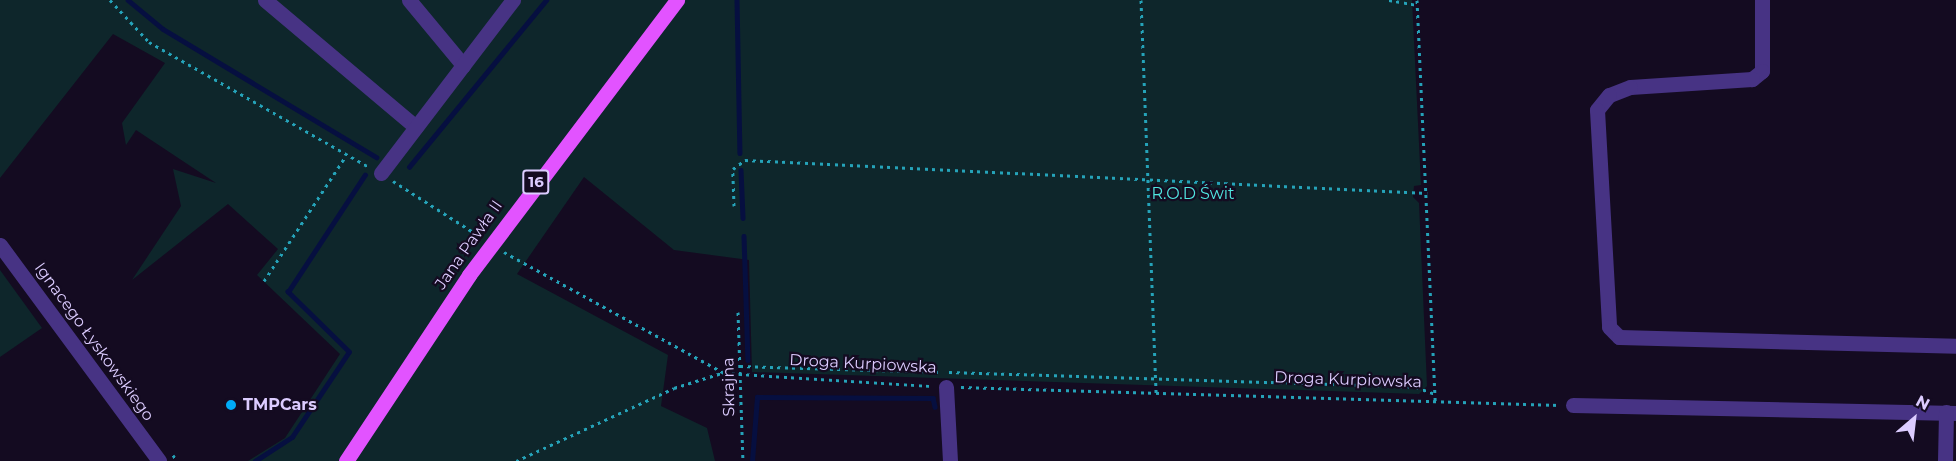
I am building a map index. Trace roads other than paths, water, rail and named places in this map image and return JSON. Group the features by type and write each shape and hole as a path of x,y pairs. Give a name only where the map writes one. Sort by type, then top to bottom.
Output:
{"main road":[{"name":"Jana Pawła II","path":"346,461 469,275 677,0"}],"street":[{"path":"265,0 416,127"},
{"path":"408,0 463,65"},
{"path":"381,173 513,0"},
{"path":"1762,0 1762,71 1752,79 1630,87 1609,95 1597,110 1610,327 1619,337 1956,346"},
{"name":"Ignacego Łyskowskiego","path":"0,245 65,342 159,461"},
{"path":"946,387 950,461"},
{"path":"1573,405 1951,412 1945,461"}],"waterway":[{"path":"128,0 163,29 376,157"},
{"path":"409,167 546,0"},
{"path":"737,0 740,153"},
{"path":"741,170 743,218"},
{"path":"255,461 292,437 349,352 288,292 365,175"},
{"path":"744,236 748,360"},
{"path":"752,461 757,397 933,398 935,407"}],"place":[{"name":"TMPCars","path":"231,405"}],"park label":[{"name":"R.O.D Świt","path":"1193,194"}]}
